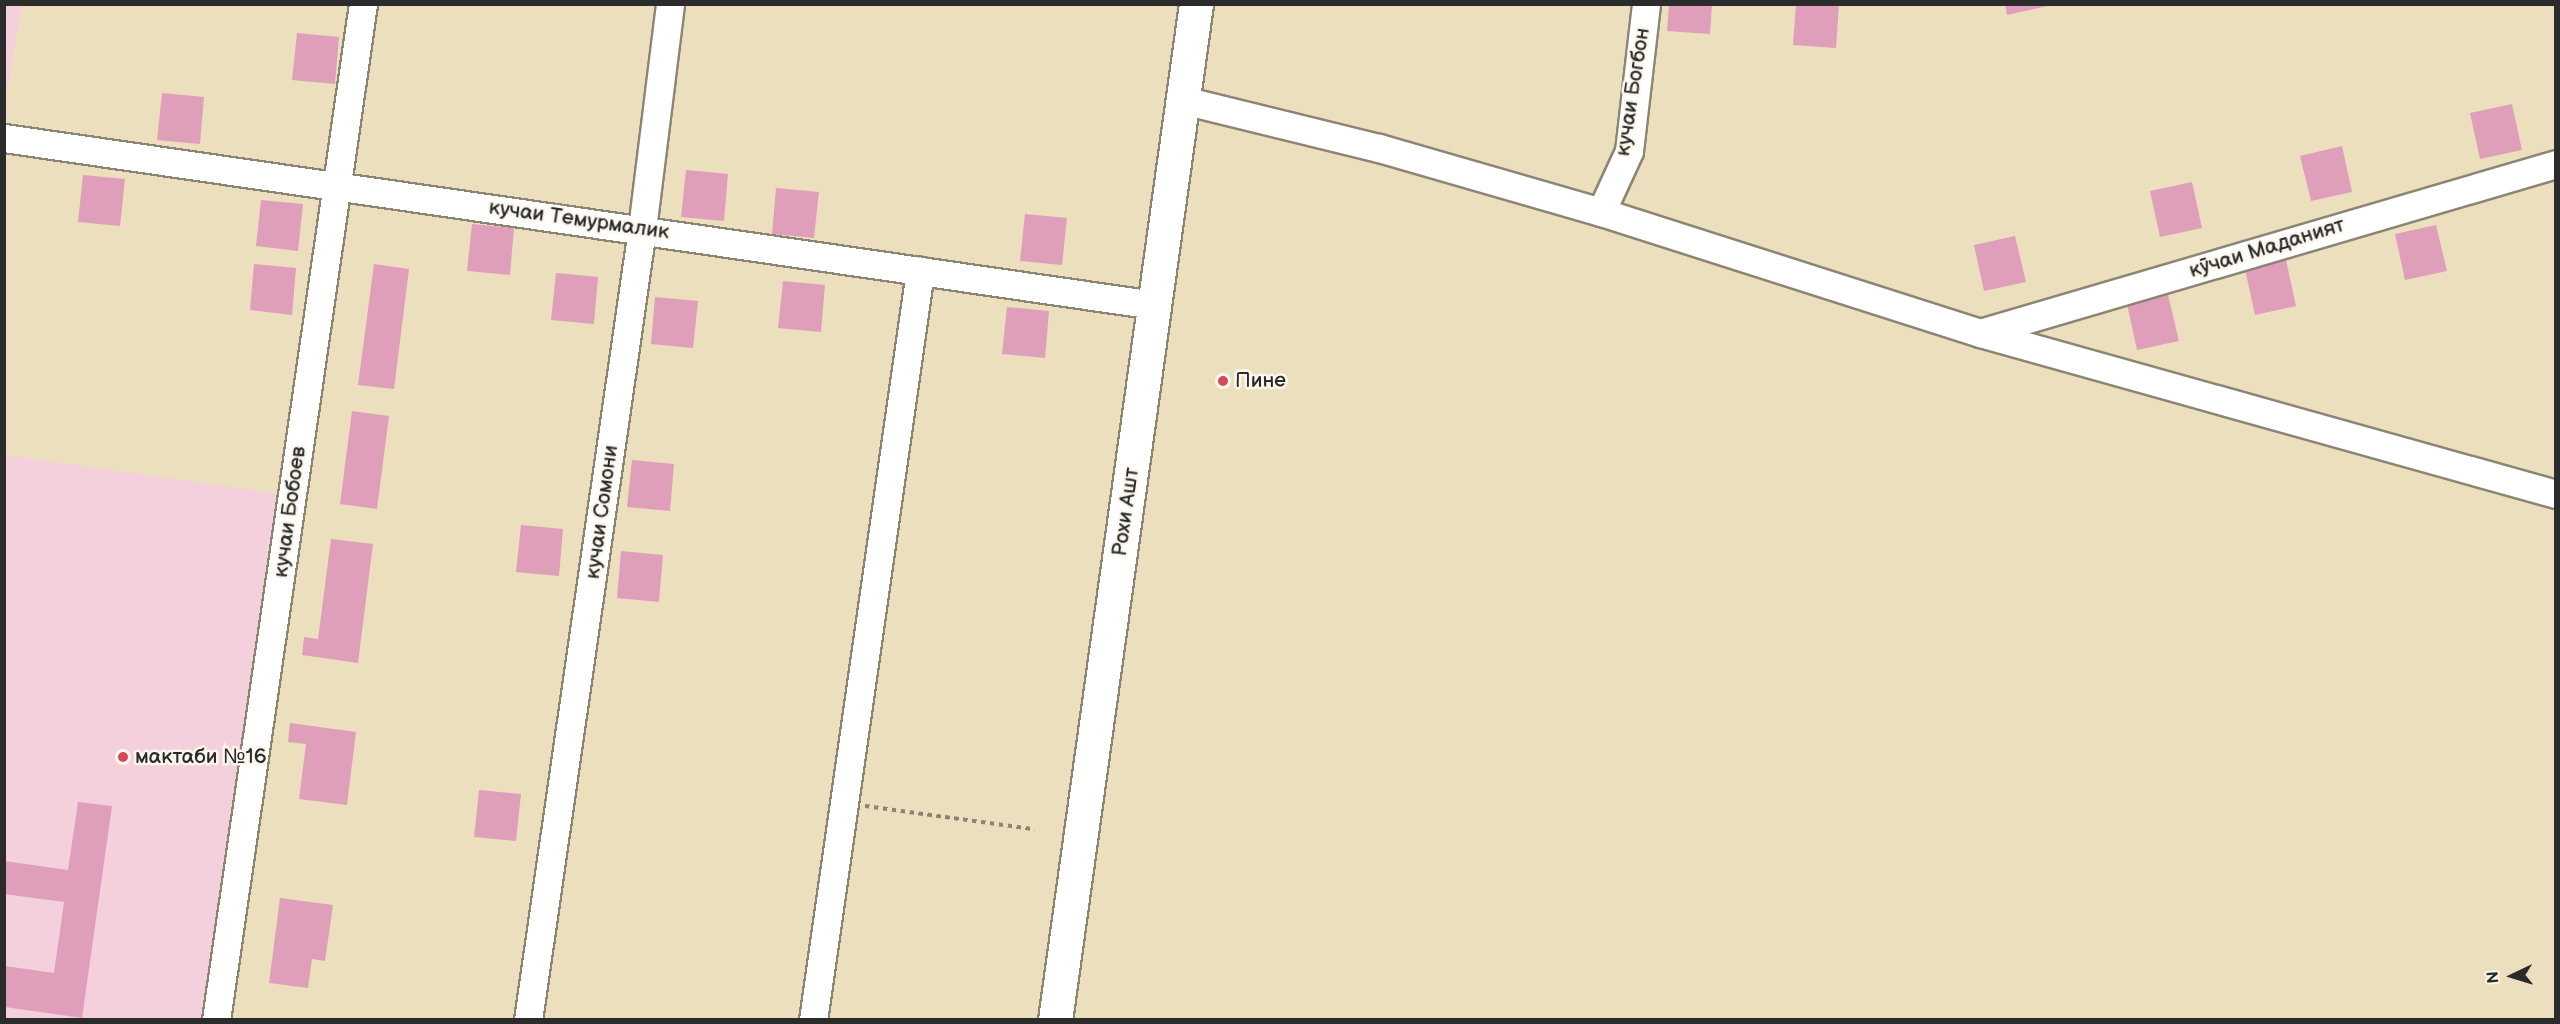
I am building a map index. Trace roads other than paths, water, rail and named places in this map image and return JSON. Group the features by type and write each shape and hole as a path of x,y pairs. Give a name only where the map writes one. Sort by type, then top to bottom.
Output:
{"main road":[{"name":"Рохи Ашт","path":"1055,1020 1196,4"}],"street":[{"name":"кучаи Бобоев","path":"216,1020 363,4"},
{"name":"кучаи Сомони","path":"528,1020 642,230 670,4"},
{"name":"кучаи Богбон","path":"1601,212 1629,151 1646,4"},
{"path":"1183,100 1379,148 1601,212 1980,333 2556,494"},
{"name":"кучаи Темурмалик","path":"4,138 1154,305"},
{"name":"кӯчаи Маданият","path":"1980,333 2556,164"},
{"path":"813,1020 920,271"}],"place":[{"name":"Пине","path":"1223,381"},
{"name":"мактаби №16","path":"123,757"}]}
